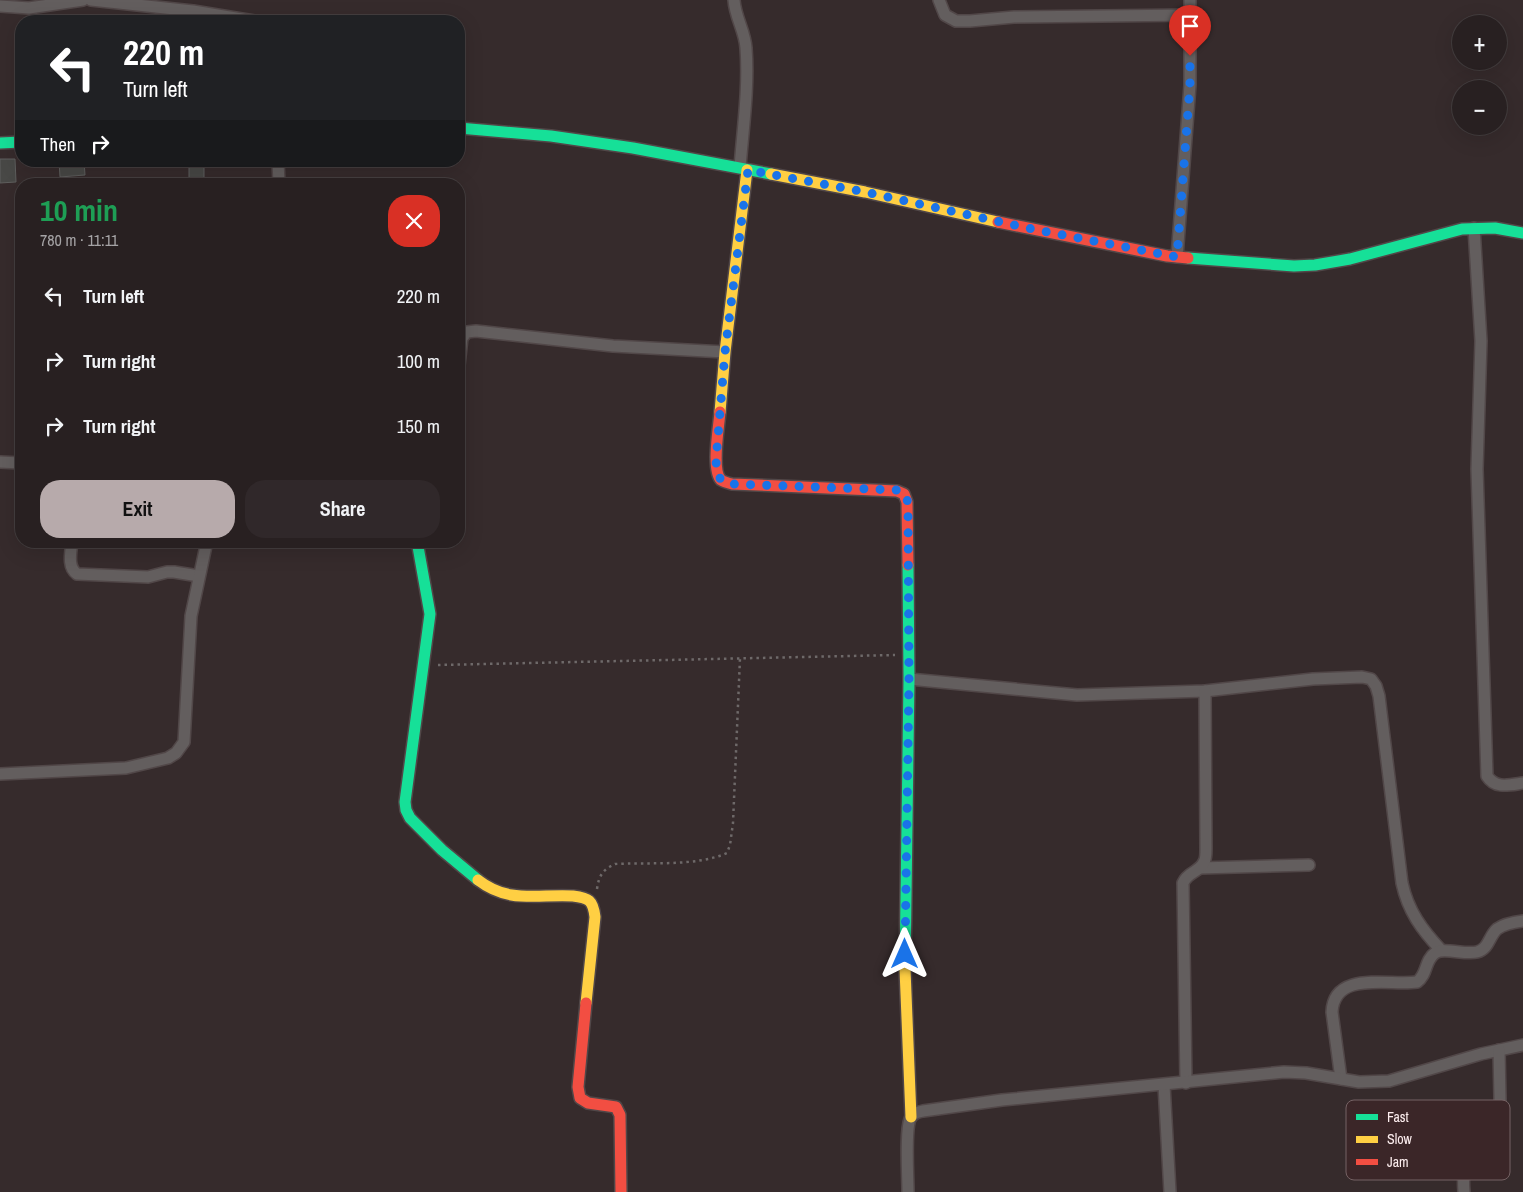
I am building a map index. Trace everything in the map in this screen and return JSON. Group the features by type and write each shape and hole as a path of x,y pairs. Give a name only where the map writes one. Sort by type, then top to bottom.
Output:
{"street":[{"path":"0,6 38,7 83,0"},
{"path":"91,0 169,4 224,15"},
{"path":"734,0 736,16 745,39 746,48 744,168 725,352 716,461 717,474 722,481 732,484 897,490 904,494 908,502 909,679 905,990 911,1118 909,1128 908,1192"},
{"path":"939,0 945,15 956,21 1014,17 1190,15"},
{"path":"1177,257 1190,85 1190,0"},
{"path":"465,129 570,138 744,168 865,192 1032,229 1177,257 1294,266 1334,263 1443,233 1474,228 1495,228 1523,233"},
{"path":"0,143 15,142"},
{"path":"1474,228 1481,341 1477,488 1487,776 1496,785 1523,783"},
{"path":"465,334 467,332 476,331 612,346 725,352"},
{"path":"0,462 15,463"},
{"path":"72,548 72,571 77,574 87,576 148,577 174,572 199,576"},
{"path":"0,774 126,768 159,761 176,753 184,742 186,731 191,616 205,548"},
{"path":"418,548 430,614 405,802 410,818 456,864 494,890 519,896 577,896 588,899 594,904 595,917 578,1087 580,1098 588,1103 616,1107 620,1115 621,1192"},
{"path":"909,679 1070,695 1205,691 1313,679 1362,677 1371,680 1376,686 1379,696 1405,896 1416,921 1441,950"},
{"path":"1186,1083 1183,883 1186,876 1200,868 1205,862 1205,691"},
{"path":"1200,868 1309,865"},
{"path":"1341,1080 1332,1012 1332,1002 1336,995 1344,989 1362,983 1417,982 1426,972 1430,958 1435,953 1441,950 1477,952 1483,950 1499,928 1523,921"},
{"path":"911,1118 915,1113 941,1108 1295,1072 1359,1082 1389,1081 1523,1045"},
{"path":"1499,1050 1500,1100"},
{"path":"1164,1085 1170,1192"}],"path":[{"path":"424,665 909,655"},
{"path":"594,904 599,877 605,868 615,864 700,861 727,854 732,824 740,658"}],"building":[{"path":"0,159 15,159 15,182 0,183"},
{"path":"59,167 84,167 85,175 60,177"},
{"path":"189,167 204,167 204,178 189,178"}],"traffic: fast":[{"path":"465,129 551,136 633,148 771,174"},
{"path":"0,143 15,142"},
{"path":"1188,258 1294,266 1315,265 1350,259 1462,229 1495,228 1523,233"},
{"path":"418,548 430,614 405,802 406,810 410,818 442,850 478,880"},
{"path":"905,969 909,679 908,565"}],"traffic: slow":[{"path":"720,412 725,352 747,170"},
{"path":"771,174 865,192 998,222"},
{"path":"478,880 501,892 512,895 573,896 586,899 591,903 595,917 586,1003"},
{"path":"905,969 911,1117"}],"traffic: jam":[{"path":"998,222 1167,256 1188,258"},
{"path":"720,412 716,467 718,475 723,481 732,484 897,491 904,494 907,502 908,565"},
{"path":"586,1003 578,1087 580,1098 588,1103 616,1107 620,1115 621,1192"}],"route":[{"path":"905,954 909,679 908,502 904,494 897,490 732,484 722,481 717,474 716,461 725,352 748,170 865,192 1032,229 1177,257 1190,85 1190,56"}]}
